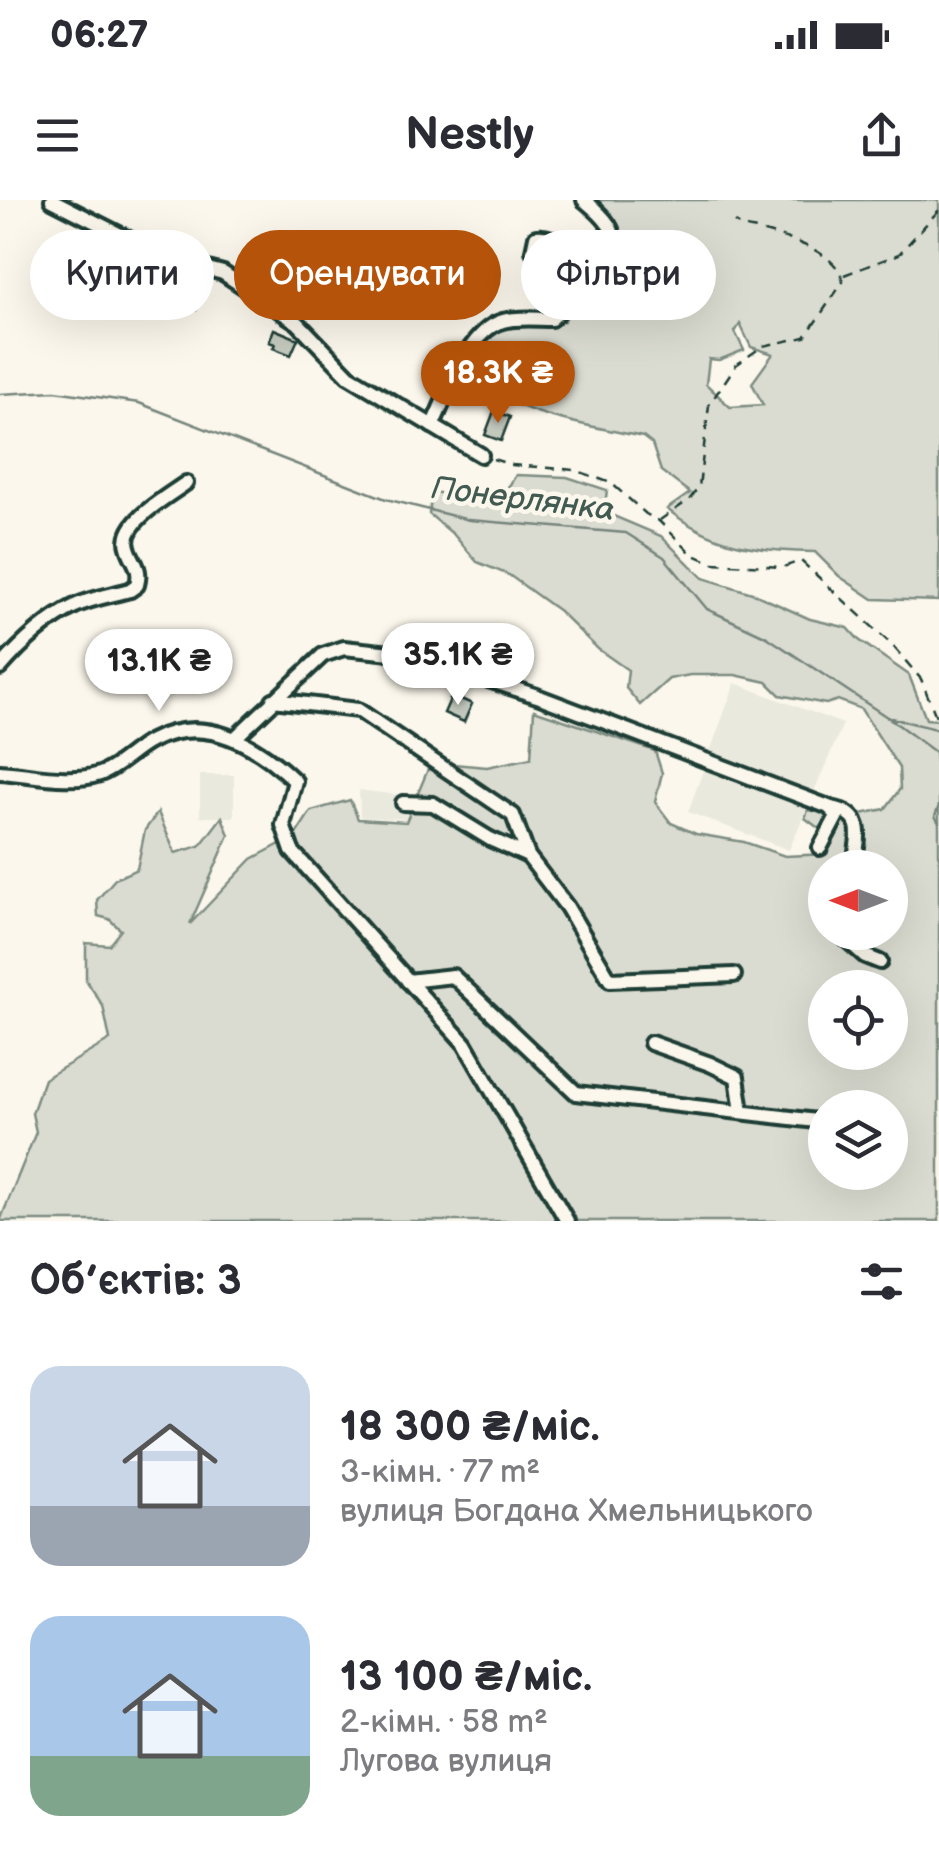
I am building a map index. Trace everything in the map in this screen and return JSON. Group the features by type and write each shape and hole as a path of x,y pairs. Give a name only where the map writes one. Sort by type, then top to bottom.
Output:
{"street":[{"path":"52,200 166,258 223,273 298,322 349,376 480,455"},
{"path":"432,426 474,340 489,326 506,320 551,319 564,308 556,282 533,251 536,238 556,238 590,256 610,248 613,236 609,224 584,200"},
{"path":"0,668 16,650 66,612 136,585 138,564 128,547 128,531 146,512 186,483"},
{"path":"235,738 310,664 334,650 390,653 430,661 537,696 829,807 846,810 856,821 857,850"},
{"path":"273,700 358,710 512,815 528,856 567,907 610,980 734,974"},
{"path":"0,772 81,778 111,768 152,740 173,732 214,731 257,749 295,781 283,824 292,851 466,1044 567,1221"},
{"path":"404,803 433,804 528,856"},
{"path":"820,848 837,816 829,807"},
{"path":"859,950 880,962"},
{"path":"408,981 452,976 576,1093 808,1120"},
{"path":"651,1042 737,1078 742,1112"}],"path":[{"path":"842,275 899,254 939,210"},
{"path":"659,521 690,500 699,487 709,405 736,365 763,346 804,337 844,282 829,257 760,230 744,230 734,222"},
{"path":"480,455 512,465 575,470 610,484 659,521 692,554 712,564 782,567 801,561 892,645 920,679 939,724"}],"shaded area":[{"path":"594,200 939,200 939,601 873,599 839,576 815,552 755,548 701,531 667,509 690,493 661,471 652,444 643,437 527,408 505,399 466,372 481,342 505,327 564,321 716,320 716,230 608,230","holes":["740,324 751,347 773,354 752,383 763,405 730,407 706,384 709,359 719,360 744,350 735,332"]},
{"path":"516,475 567,477 607,490 604,512 661,536 703,578 752,593 810,619 848,628 909,675 926,719 939,720 939,1221 0,1221 36,1132 32,1113 44,1079 110,1040 103,1006 86,980 86,943 109,945 121,930 109,919 98,916 97,900 115,879 137,869 145,830 158,812 175,853 200,846 222,817 229,835 190,924 252,859 295,836 311,811 350,800 358,819 406,822 431,762 487,767 531,758 534,710 655,751 662,773 655,802 671,823 696,834 744,842 785,856 808,855 808,950 908,950 908,850 829,850 833,839 805,818 808,810 847,817 885,809 900,789 899,768 861,709 838,700 826,704 780,695 767,682 735,675 669,679 640,705 626,688 628,670 598,649 559,611 509,575 477,562 429,514 432,491 479,504 509,486"},
{"path":"735,683 843,724 789,850 688,812"},
{"path":"200,775 234,775 234,817 200,817"},
{"path":"359,790 407,796 407,819 360,817"}],"building":[{"path":"274,329 298,339 291,355 273,348 275,344 269,342"},
{"path":"494,411 510,417 501,441 485,435"},
{"path":"452,695 472,704 464,722 444,713"}],"waterway":[{"name":"Понерлянка","path":"0,394 55,391 139,403 386,499 469,520 626,533 664,557 707,609 767,637 887,717 936,729"},
{"path":"889,718 935,752 939,789"},
{"path":"939,806 935,816 939,823"}]}
